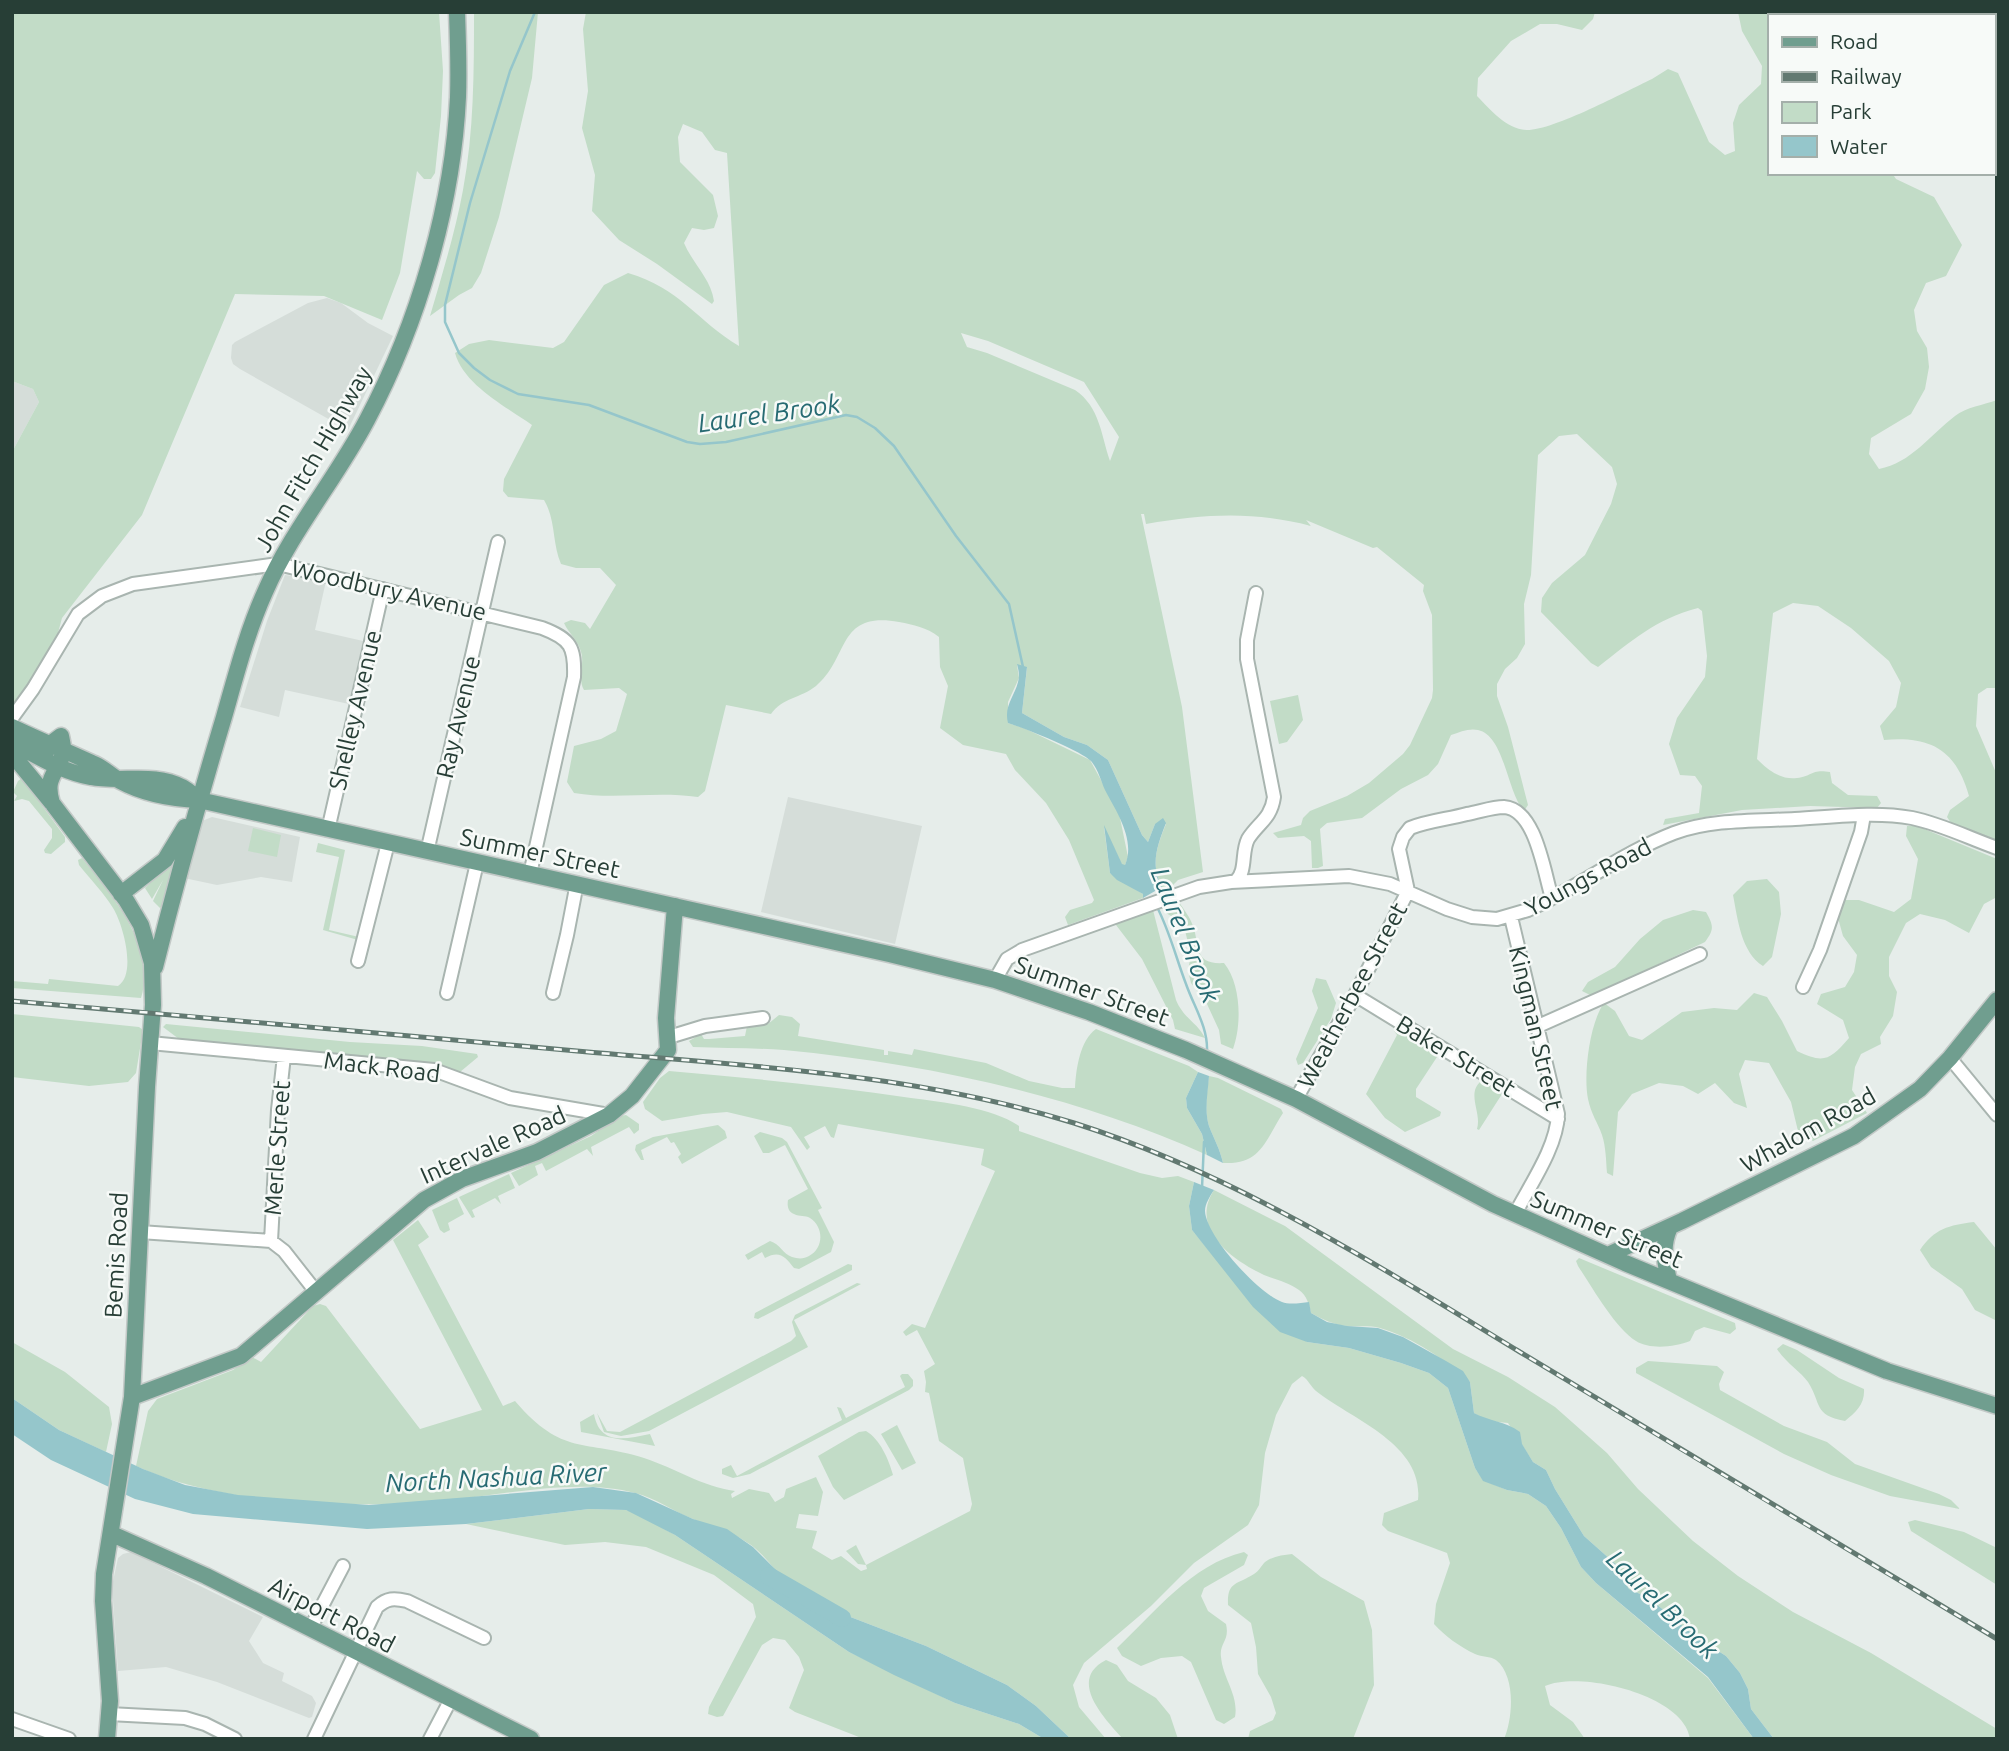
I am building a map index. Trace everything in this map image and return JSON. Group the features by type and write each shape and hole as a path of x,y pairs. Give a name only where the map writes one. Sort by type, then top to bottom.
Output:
{"main road":[{"name":"John Fitch Highway","path":"153,980 199,800 249,633 278,564 359,434 410,329 431,258 446,186 457,99 457,12"},
{"path":"12,727 53,756"},
{"path":"12,743 53,756"},
{"name":"Bemis Road","path":"12,754 121,894 144,931 153,980 132,1396 104,1574 103,1601 109,1692 107,1739"},
{"name":"Summer Street","path":"53,756 101,767 119,780 146,791 178,799 199,800 577,883 995,980 1089,1012 1226,1067 1296,1099 1515,1214 1608,1255 1888,1371 1997,1406"},
{"path":"47,797 53,756"},
{"name":"John Fitch Highway","path":"121,894 155,869 170,854 199,800"},
{"path":"669,1037 666,1018 675,906"},
{"name":"Whalom Road","path":"1608,1255 1848,1140 1911,1097 1950,1058 1997,1000"},
{"name":"Intervale Road","path":"132,1396 241,1356 399,1220 437,1192 462,1179 537,1152 609,1115 632,1096 667,1054 669,1037"},
{"path":"1670,1227 1664,1240 1663,1254 1670,1281"},
{"name":"Airport Road","path":"112,1534 206,1576 531,1739"}],"street":[{"name":"Ray Avenue","path":"427,852 498,542"},
{"name":"Woodbury Avenue","path":"12,718 33,689 74,618 102,596 134,584 278,564 481,612 560,634 569,643 575,660 574,677 530,874"},
{"name":"Shelley Avenue","path":"328,830 383,589"},
{"path":"1242,881 1241,872 1249,839 1269,813 1274,797 1247,659 1246,645 1255,593"},
{"path":"1408,891 1399,849 1409,828 1507,807 1530,824 1552,898"},
{"path":"1803,987 1819,950 1861,832 1864,816"},
{"name":"Youngs Road","path":"995,980 1012,955 1173,895 1199,887 1242,881 1349,876 1381,881 1447,909 1472,918 1489,920 1511,917 1552,898 1636,850 1683,830 1732,822 1864,816 1902,817 1922,820 1997,848"},
{"path":"358,961 388,843"},
{"path":"447,993 477,863"},
{"path":"553,993 577,883"},
{"name":"Weatherbee Street","path":"1296,1099 1355,995 1408,891"},
{"name":"Kingman Street","path":"1511,917 1558,1119 1549,1147 1515,1214"},
{"path":"1536,1027 1700,954"},
{"name":"Baker Street","path":"1355,995 1558,1119"},
{"path":"669,1037 705,1026 763,1018"},
{"name":"Mack Road","path":"150,1043 434,1070 510,1098 609,1115"},
{"name":"Merle Street","path":"271,1241 278,1110 284,1056"},
{"path":"1950,1058 1997,1115"},
{"path":"140,1232 271,1241 284,1251 317,1293"},
{"path":"310,1629 343,1566"},
{"path":"314,1739 377,1607 386,1600 404,1600 484,1637"},
{"path":"430,1739 451,1699"},
{"path":"109,1714 185,1718 205,1724 235,1739"},
{"path":"12,1720 69,1739"}],"shaded area":[{"path":"327,298 341,303 368,323 393,336 348,430 240,369 233,364 231,358 232,345 235,342 308,303"},
{"path":"12,381 33,389 39,402 12,452"},
{"path":"285,575 326,581 315,630 363,641 349,704 285,690 279,717 240,707 267,621"},
{"path":"788,797 922,826 895,944 761,912"},
{"path":"212,817 300,837 292,882 261,877 217,885 184,878 202,821"},
{"path":"131,1552 263,1617 249,1641 263,1663 284,1673 282,1681 312,1696 316,1703 312,1717 217,1682 166,1667 118,1671 112,1586 118,1558"}],"green space":[{"path":"12,12 439,12 443,71 435,173 431,179 424,179 417,171 400,273 382,320 324,296 235,294 142,515 62,618 54,648 12,718 12,452 39,402 33,389 12,381"},
{"path":"474,12 538,12 532,78 499,217 481,273 472,288 430,316 456,222 467,168 473,101"},
{"path":"586,12 1595,12 1593,19 1582,30 1557,24 1540,24 1511,41 1478,78 1477,96 1499,118 1512,126 1526,130 1538,129 1589,110 1668,69 1678,73 1709,142 1725,155 1735,151 1733,123 1739,105 1761,84 1762,66 1742,31 1738,12 1811,12 1768,14 1768,175 1893,175 1896,179 1934,197 1962,245 1946,276 1926,283 1914,310 1917,331 1927,348 1929,367 1925,389 1911,414 1871,438 1869,454 1879,469 1890,466 1911,455 1959,413 1997,400 1997,688 1987,688 1978,694 1976,726 1997,775 1997,840 1951,823 1947,817 1950,810 1969,796 1964,780 1949,757 1928,744 1901,739 1884,740 1880,726 1896,707 1901,683 1889,661 1851,628 1818,606 1793,603 1773,613 1757,759 1770,770 1785,777 1797,778 1815,772 1830,772 1832,783 1848,795 1877,796 1881,803 1877,808 1810,806 1742,810 1663,825 1665,819 1699,813 1702,786 1695,776 1680,775 1669,744 1677,718 1705,677 1707,656 1702,611 1698,608 1656,625 1598,667 1541,612 1542,598 1552,583 1585,555 1611,504 1617,484 1612,467 1577,434 1559,436 1538,455 1531,575 1524,604 1525,644 1497,684 1497,696 1508,727 1528,805 1524,811 1513,792 1494,743 1487,734 1478,730 1464,731 1451,735 1438,764 1428,775 1401,789 1362,818 1327,823 1320,829 1323,866 1312,868 1311,841 1304,836 1278,838 1273,833 1301,825 1303,818 1310,811 1347,796 1369,783 1410,745 1432,698 1433,690 1432,615 1423,591 1424,585 1377,547 1373,548 1306,520 1311,526 1249,516 1189,518 1146,524 1144,514 1141,514 1182,707 1203,872 1178,880 1172,886 1162,887 1156,863 1166,824 1155,824 1148,842 1142,835 1108,760 1087,745 1064,737 1022,713 1027,668 1017,665 1019,678 1008,702 1008,723 1090,760 1119,813 1128,857 1125,865 1122,865 1104,827 1110,873 1143,894 1143,898 1068,925 1065,917 1070,910 1094,900 1069,840 1046,803 1015,770 1006,754 963,745 940,728 948,686 940,667 939,637 915,625 899,622 879,620 864,623 854,630 827,675 816,686 786,701 771,714 726,705 705,791 698,797 574,793 567,782 574,746 601,739 616,731 627,694 619,688 584,690 581,681 581,652 564,623 571,620 585,623 590,629 616,585 600,568 576,568 561,564 544,500 508,497 503,491 504,479 532,425 476,385 460,365 455,353 469,344 489,340 553,348 564,342 604,285 628,273 646,279 675,296 739,346 727,153 715,150 702,132 683,124 678,137 680,162 713,195 718,216 714,228 692,228 684,243 706,279 714,301 712,304 619,240 592,211 595,175 582,128 588,91 583,29","holes":["961,333 988,341 1084,382 1119,437 1110,461 1095,413 1075,390 967,347"]},
{"path":"1298,695 1303,720 1287,742 1279,744 1270,701"},
{"path":"22,778 65,837 65,842 51,854 45,853 44,850 52,838 52,829 29,801 14,801 17,796 13,792"},
{"path":"1907,826 1917,826 1997,859 1997,897 1984,904 1969,933 1945,920 1920,914 1906,923 1889,957 1889,976 1897,992 1893,1016 1880,1037 1881,1044 1861,1054 1855,1067 1852,1090 1867,1113 1813,1141 1798,1131 1791,1102 1769,1063 1745,1060 1739,1074 1747,1108 1734,1103 1715,1083 1698,1094 1683,1086 1659,1083 1632,1094 1618,1112 1613,1176 1607,1173 1604,1144 1589,1104 1586,1076 1591,1035 1604,1003 1615,1011 1629,1036 1642,1040 1682,1012 1714,1008 1737,1010 1754,993 1767,997 1797,1051 1814,1058 1826,1058 1849,1038 1843,1020 1817,1004 1821,994 1845,987 1854,972 1857,955 1843,936 1838,918 1845,900 1859,900 1894,912 1911,899 1918,859 1906,836"},
{"path":"253,828 281,835 277,857 248,851"},
{"path":"318,843 345,850 329,930 359,937 358,940 323,930 339,857 316,852"},
{"path":"82,858 118,905 137,941 143,960 141,998 12,988 12,981 48,984 49,979 118,986 124,980 127,960 121,925 109,902 79,865 78,860"},
{"path":"175,858 160,908 153,901 163,880 152,899 145,888"},
{"path":"1767,879 1779,892 1781,914 1772,957 1763,966 1745,944 1733,895 1747,881"},
{"path":"1179,902 1192,923 1202,957 1214,963 1224,963 1234,982 1239,1016 1233,1049 1221,1044 1219,1030 1207,1004 1191,983 1188,971 1191,954 1183,923 1166,913 1165,907"},
{"path":"1153,910 1176,1000 1205,1038 1175,1029 1142,959 1116,925 1119,921"},
{"path":"1693,910 1706,912 1710,921 1712,928 1705,942 1592,996 1582,991 1588,982 1615,967 1640,939 1663,920"},
{"path":"1316,978 1326,980 1336,1003 1331,1019 1303,1063 1298,1065 1296,1059 1318,1008 1312,991"},
{"path":"12,1014 139,1027 143,1030 136,1073 128,1082 89,1086 12,1077"},
{"path":"779,1015 792,1017 800,1024 798,1036 884,1050 884,1055 888,1055 888,1051 912,1055 914,1049 986,1063 1029,1081 1062,1088 1075,1088 1083,1047 1096,1029 1198,1072 1186,1098 1187,1108 1202,1134 1207,1155 1105,1115 1000,1085 838,1056 784,1050 693,1047 689,1041 701,1034 704,1039 745,1036 747,1026 768,1024"},
{"path":"166,1024 350,1042 422,1046 477,1054 478,1057 460,1072 417,1062 179,1039 163,1027"},
{"path":"1399,1027 1438,1052 1416,1089 1416,1097 1441,1112 1440,1116 1405,1132 1385,1118 1366,1094 1397,1035 1394,1031"},
{"path":"669,1071 821,1086 967,1107 1008,1120 1019,1126 1019,1131 1140,1173 1162,1178 1178,1176 1194,1182 1189,1206 1192,1230 1211,1253 1307,1342 1349,1348 1401,1363 1429,1373 1448,1388 1475,1468 1483,1480 1507,1490 1528,1494 1546,1506 1581,1567 1596,1583 1708,1678 1754,1739 1690,1739 1684,1723 1670,1710 1651,1699 1629,1690 1582,1681 1545,1686 1550,1705 1573,1722 1585,1739 1504,1739 1511,1698 1510,1686 1502,1667 1494,1659 1464,1648 1434,1624 1436,1604 1450,1563 1447,1553 1388,1531 1382,1525 1384,1513 1418,1500 1417,1480 1410,1463 1398,1448 1382,1435 1316,1391 1302,1376 1292,1384 1276,1415 1265,1453 1259,1505 1248,1525 1194,1563 1151,1606 1084,1663 1073,1685 1079,1707 1106,1739 1071,1739 1036,1706 1007,1685 926,1646 803,1599 761,1553 744,1540 635,1493 572,1487 427,1502 298,1502 254,1498 212,1490 172,1480 136,1466 148,1411 157,1399 233,1370 252,1357 261,1362 313,1306 320,1304 326,1306 420,1429 482,1410 393,1240 418,1220 429,1237 418,1245 503,1406 515,1401 532,1419 561,1439 644,1458 712,1486 735,1491 731,1494 732,1498 749,1489 769,1493 775,1502 784,1497 786,1489 816,1477 823,1492 818,1516 799,1514 796,1528 817,1531 812,1548 832,1560 841,1556 861,1571 867,1569 866,1565 970,1511 972,1504 963,1458 939,1441 929,1393 925,1392 924,1371 935,1364 917,1330 906,1336 903,1332 912,1324 925,1328 995,1171 981,1165 984,1149 838,1124 834,1138 825,1126 804,1137 810,1147 807,1150 791,1127 727,1112 662,1121 645,1109 643,1102 660,1078"},
{"path":"1209,1076 1281,1109 1283,1113 1266,1142 1246,1160 1223,1163 1207,1120"},
{"path":"1481,1081 1488,1082 1502,1094 1479,1130 1474,1097"},
{"path":"626,1115 639,1124 639,1130 634,1134 629,1127 591,1147 593,1156 587,1149 546,1171 542,1163 535,1166 538,1175 519,1186 511,1173 591,1136 620,1116"},
{"path":"718,1125 725,1131 727,1138 682,1164 678,1157 681,1154 674,1142 671,1143 667,1137 641,1150 644,1160 641,1160 635,1150 636,1145 653,1137"},
{"path":"760,1132 787,1142 822,1208 818,1210 834,1242 831,1252 799,1269 778,1255 765,1258 762,1252 748,1260 745,1255 770,1241 789,1256 805,1258 814,1252 820,1243 820,1232 815,1222 808,1217 792,1213 788,1208 788,1200 808,1189 785,1145 763,1153 754,1136"},
{"path":"509,1174 515,1188 498,1196 501,1204 495,1198 472,1210 475,1217 472,1218 459,1197"},
{"path":"1214,1190 1285,1226 1453,1349 1508,1377 1555,1407 1607,1453 1638,1489 1693,1541 1738,1576 1793,1612 1871,1653 1997,1729 1997,1739 1774,1739 1751,1709 1748,1689 1740,1673 1726,1656 1696,1637 1649,1598 1629,1589 1620,1568 1584,1536 1546,1470 1533,1462 1508,1423 1488,1421 1474,1413 1470,1382 1439,1357 1405,1337 1376,1327 1337,1324 1311,1313 1306,1298 1299,1290 1239,1261 1218,1242 1210,1230 1208,1204"},
{"path":"457,1198 464,1214 448,1223 450,1230 444,1233 440,1230 432,1210"},
{"path":"1974,1222 1997,1250 1997,1321 1975,1310 1962,1289 1931,1267 1920,1250 1931,1237 1943,1229"},
{"path":"1579,1258 1735,1323 1736,1329 1730,1334 1704,1327 1695,1331 1690,1341 1684,1343 1663,1347 1642,1344 1628,1335 1612,1317 1578,1266 1576,1261"},
{"path":"848,1264 852,1265 852,1270 758,1319 754,1318 755,1313"},
{"path":"857,1283 861,1284 794,1320 808,1347 649,1431 621,1436 604,1432 597,1413 607,1431 620,1432 791,1341 796,1336 792,1322 795,1315"},
{"path":"12,1342 65,1372 109,1407 112,1424 106,1452 59,1430 12,1398"},
{"path":"1783,1344 1797,1350 1839,1378 1864,1389 1863,1399 1856,1411 1845,1421 1823,1412 1808,1382 1777,1349"},
{"path":"1648,1361 1717,1366 1724,1372 1719,1384 1720,1390 1784,1426 1827,1442 1855,1464 1939,1494 1960,1509 1890,1496 1831,1475 1784,1454 1636,1373 1636,1368"},
{"path":"908,1374 913,1380 913,1386 909,1390 750,1474 733,1478 722,1474 722,1469 731,1465 737,1476 842,1420 837,1407 841,1408 846,1418 905,1387 900,1376"},
{"path":"594,1414 597,1424 608,1436 623,1438 650,1434 655,1446 581,1432 580,1422"},
{"path":"897,1425 916,1463 902,1470 881,1434"},
{"path":"866,1431 880,1444 893,1475 844,1500 833,1487 818,1456 859,1432"},
{"path":"589,1509 626,1510 636,1513 675,1535 849,1652 955,1703 1019,1724 1044,1739 864,1739 789,1708 804,1670 799,1657 785,1640 773,1638 762,1645 723,1716 708,1714 709,1707 756,1617 753,1604 714,1575 646,1547 605,1542 565,1545 466,1524"},
{"path":"1915,1520 1964,1532 1997,1548 1997,1585 1911,1531 1908,1522"},
{"path":"856,1545 866,1565 858,1564 846,1551"},
{"path":"1244,1552 1248,1555 1244,1565 1204,1588 1201,1596 1208,1611 1226,1624 1227,1634 1221,1657 1236,1709 1235,1717 1224,1724 1216,1720 1191,1662 1182,1656 1161,1658 1141,1666 1122,1656 1117,1648 1191,1578 1225,1558"},
{"path":"1292,1554 1321,1577 1364,1601 1372,1630 1374,1685 1353,1739 1248,1739 1250,1731 1273,1720 1276,1713 1271,1697 1258,1674 1251,1623 1228,1605 1229,1592 1234,1585 1256,1573 1268,1560"},
{"path":"1106,1660 1117,1665 1128,1681 1156,1698 1170,1715 1178,1739 1123,1739 1099,1710 1089,1688 1095,1668"}],"water":[{"path":"1017,664 1027,667 1022,713 1064,737 1087,745 1108,760 1142,835 1148,842 1155,824 1163,818 1166,823 1156,863 1162,887 1143,898 1143,894 1117,880 1110,873 1104,825 1122,864 1125,865 1128,846 1119,816 1091,761 1064,745 1008,723 1007,710 1019,676"},
{"path":"1198,1072 1209,1076 1208,1120 1223,1163 1207,1155 1202,1134 1187,1108 1186,1098"},
{"path":"1194,1182 1214,1190 1205,1211 1214,1235 1247,1276 1272,1297 1295,1304 1309,1302 1311,1313 1327,1322 1378,1328 1403,1337 1463,1371 1470,1382 1474,1413 1520,1432 1522,1444 1533,1462 1546,1470 1584,1536 1620,1568 1629,1589 1649,1598 1696,1637 1726,1656 1740,1673 1748,1689 1751,1709 1774,1739 1754,1739 1708,1677 1596,1583 1581,1567 1546,1506 1528,1494 1483,1481 1475,1468 1448,1388 1429,1373 1401,1363 1349,1348 1307,1342 1280,1332 1253,1307 1192,1230 1189,1206"},
{"path":"12,1398 59,1430 143,1469 185,1485 238,1495 369,1505 593,1487 636,1493 693,1519 727,1529 753,1547 779,1573 791,1592 816,1606 926,1646 1007,1685 1036,1706 1071,1739 1044,1739 1019,1724 955,1703 849,1652 675,1535 626,1510 589,1509 466,1524 367,1529 193,1514 135,1499 51,1460 12,1434"}],"waterway":[{"name":"Laurel Brook","path":"535,12 510,71 470,203 445,305 445,322 459,353 490,380 518,394 589,405 687,442 726,442 846,415 857,417 875,428 894,446 956,536 1009,604 1023,667"},
{"name":"Laurel Brook","path":"1157,907 1203,1025 1207,1051"},
{"name":"Laurel Brook","path":"1202,1188 1204,1142"},
{"name":"North Nashua River","path":"769,1576 842,1618"}],"railway":[{"path":"12,1001 833,1074 955,1093 1074,1123 1191,1168 1304,1224 1997,1639"}]}
